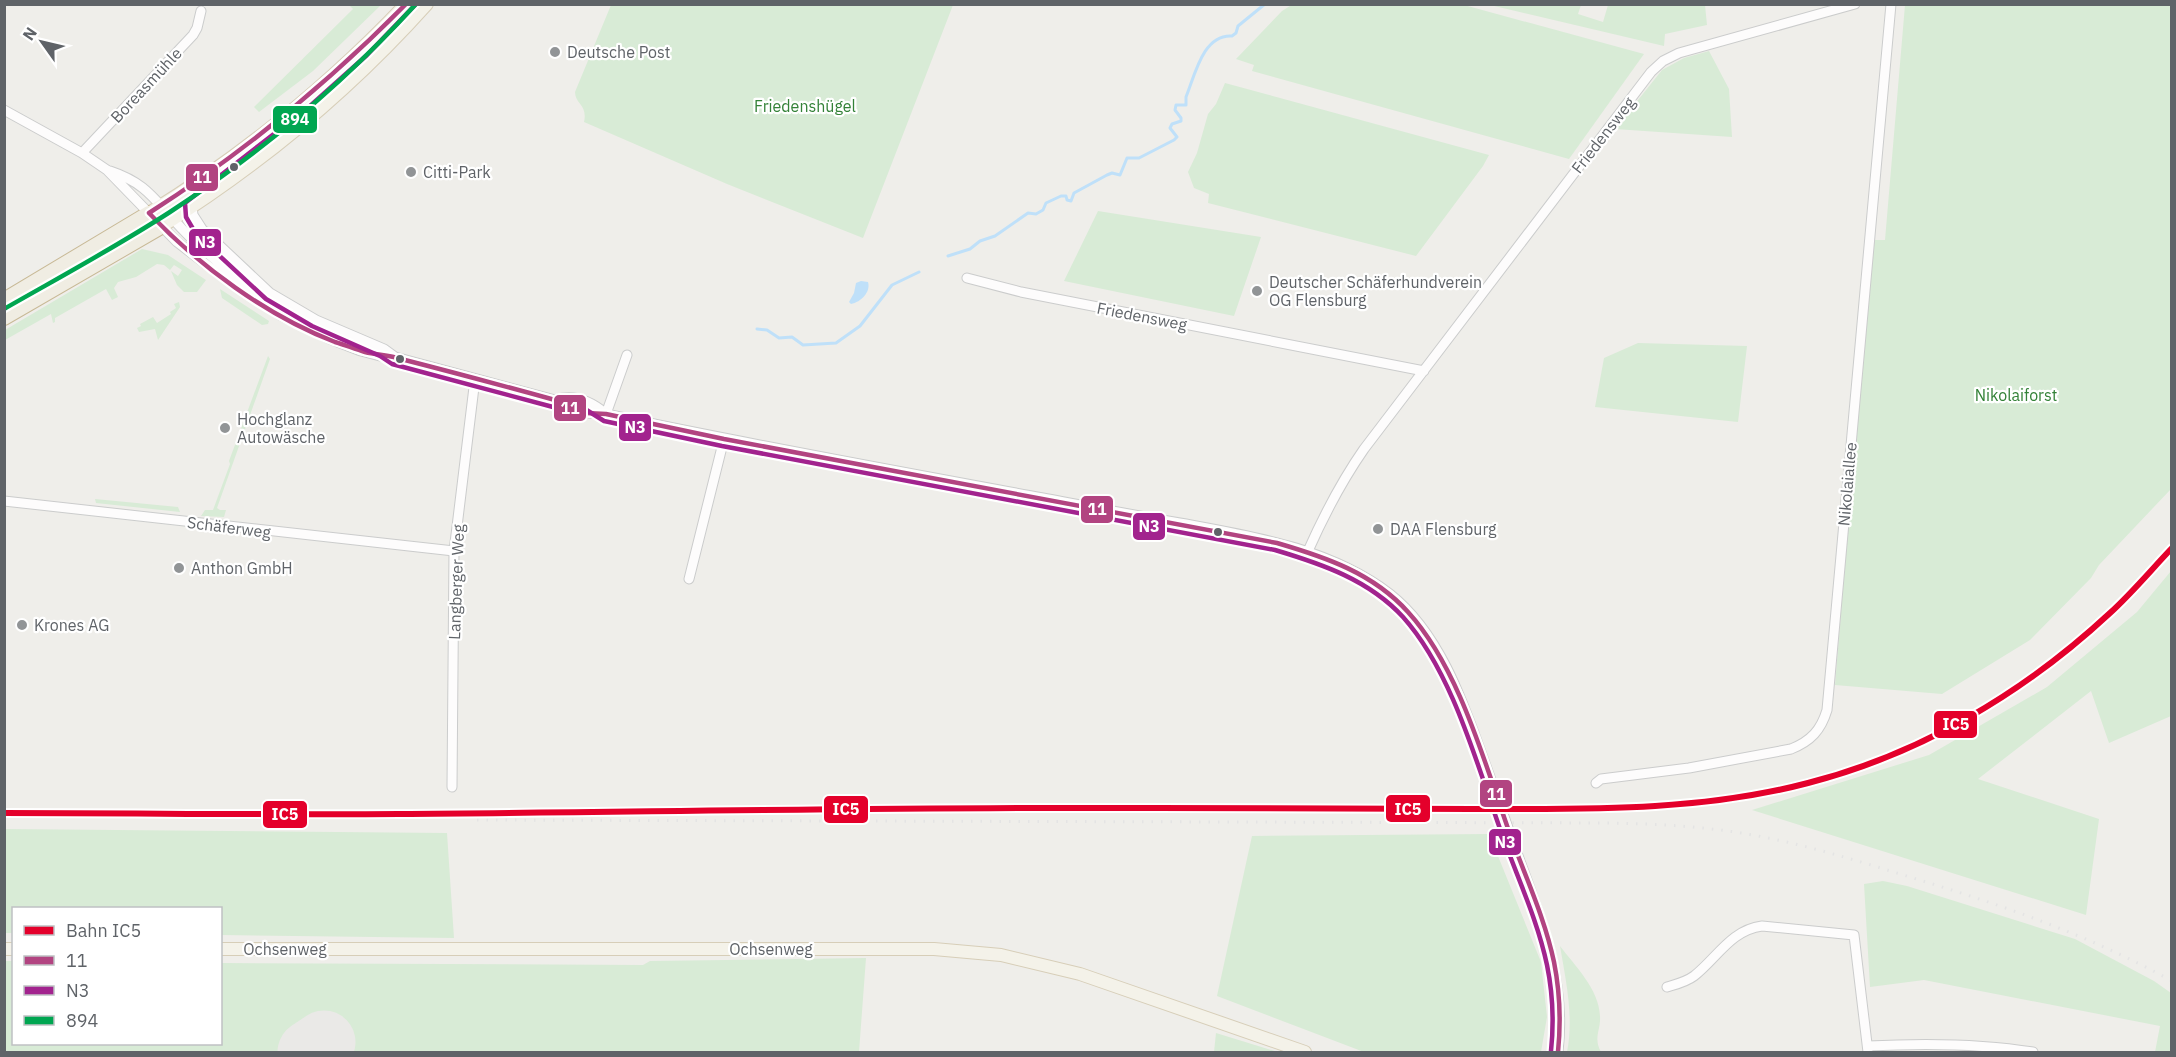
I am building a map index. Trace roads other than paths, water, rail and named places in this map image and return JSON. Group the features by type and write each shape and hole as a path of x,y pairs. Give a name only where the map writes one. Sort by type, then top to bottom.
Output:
{"highway":[{"path":"4,300 149,213"},
{"path":"4,318 160,226"}],"main road":[{"path":"149,213 250,144 302,103 342,68 405,4"},
{"path":"160,226 260,157 314,114 370,64 427,4"},
{"name":"Ochsenweg","path":"222,949 922,949 1002,955 1080,975 1305,1053"}],"street":[{"name":"Friedensweg","path":"1308,551 1342,481 1651,72 1663,61 1679,53 1855,4"},
{"name":"Nikolaiallee","path":"1596,783 1601,779 1689,768 1791,749 1805,743 1815,735 1823,723 1827,710 1891,4"},
{"name":"Boreasmühle","path":"82,153 193,35 201,11"},
{"path":"4,110 82,153 107,170 177,242 219,274 280,315 361,351 394,357 555,400 568,396 594,404 606,414 724,439 1224,531 1308,551 1363,575 1391,595 1415,620 1440,655 1459,693 1554,961 1559,999 1558,1053"},
{"path":"107,170 125,176 152,194 173,219 236,276 255,288 270,292"},
{"path":"192,206 202,229 270,292 316,320 384,349 394,357"},
{"name":"Friedensweg","path":"967,278 1021,292 1424,371"},
{"path":"606,414 627,354"},
{"name":"Langberger Weg","path":"452,787 454,551 475,379"},
{"path":"689,579 724,439"},
{"name":"Schäferweg","path":"4,501 454,551"},
{"path":"1668,987 1694,976 1731,939 1751,927 1762,926 1854,935 1868,1049 1931,1043 1968,1044 2033,1053"}],"water":[{"path":"868,282 867,293 862,299 851,304 849,302 856,283"}],"waterway":[{"path":"948,256 970,249 980,241 995,236 1028,213 1036,214 1043,210 1046,203 1061,196 1066,196 1067,200 1071,201 1074,193 1107,175 1112,173 1120,175 1127,158 1139,158 1174,140 1177,137 1170,128 1172,124 1181,121 1175,110 1176,105 1186,105 1186,97 1193,78 1207,49 1222,37 1236,33 1238,26 1265,4"},
{"path":"757,329 767,330 779,338 792,337 803,345 836,343 860,326 892,285 919,272"}],"railway":[{"path":"714,812 755,812"},
{"path":"477,820 1609,823 1689,827 1729,831 1788,842 1958,892 2021,913 2082,938 2143,965 2172,981"}],"rail line":[{"name":"IC5","path":"4,813 350,814 1060,808 1556,809 1641,807 1725,799 1808,783 1850,771 1931,738 1969,717 2006,694 2077,642 2118,605 2172,548"}],"place":[{"name":"Deutsche Post","path":"555,52"},
{"name":"Citti-Park","path":"411,172"},
{"name":"Deutscher Schäferhundverein OG Flensburg","path":"1257,291"},
{"name":"Hochglanz Autowäsche","path":"225,428"},
{"name":"DAA Flensburg","path":"1378,529"},
{"name":"Anthon GmbH","path":"179,568"},
{"name":"Krones AG","path":"22,625"}],"park label":[{"name":"Friedenshügel","path":"805,106"},
{"name":"Nikolaiforst","path":"2016,395"}]}
